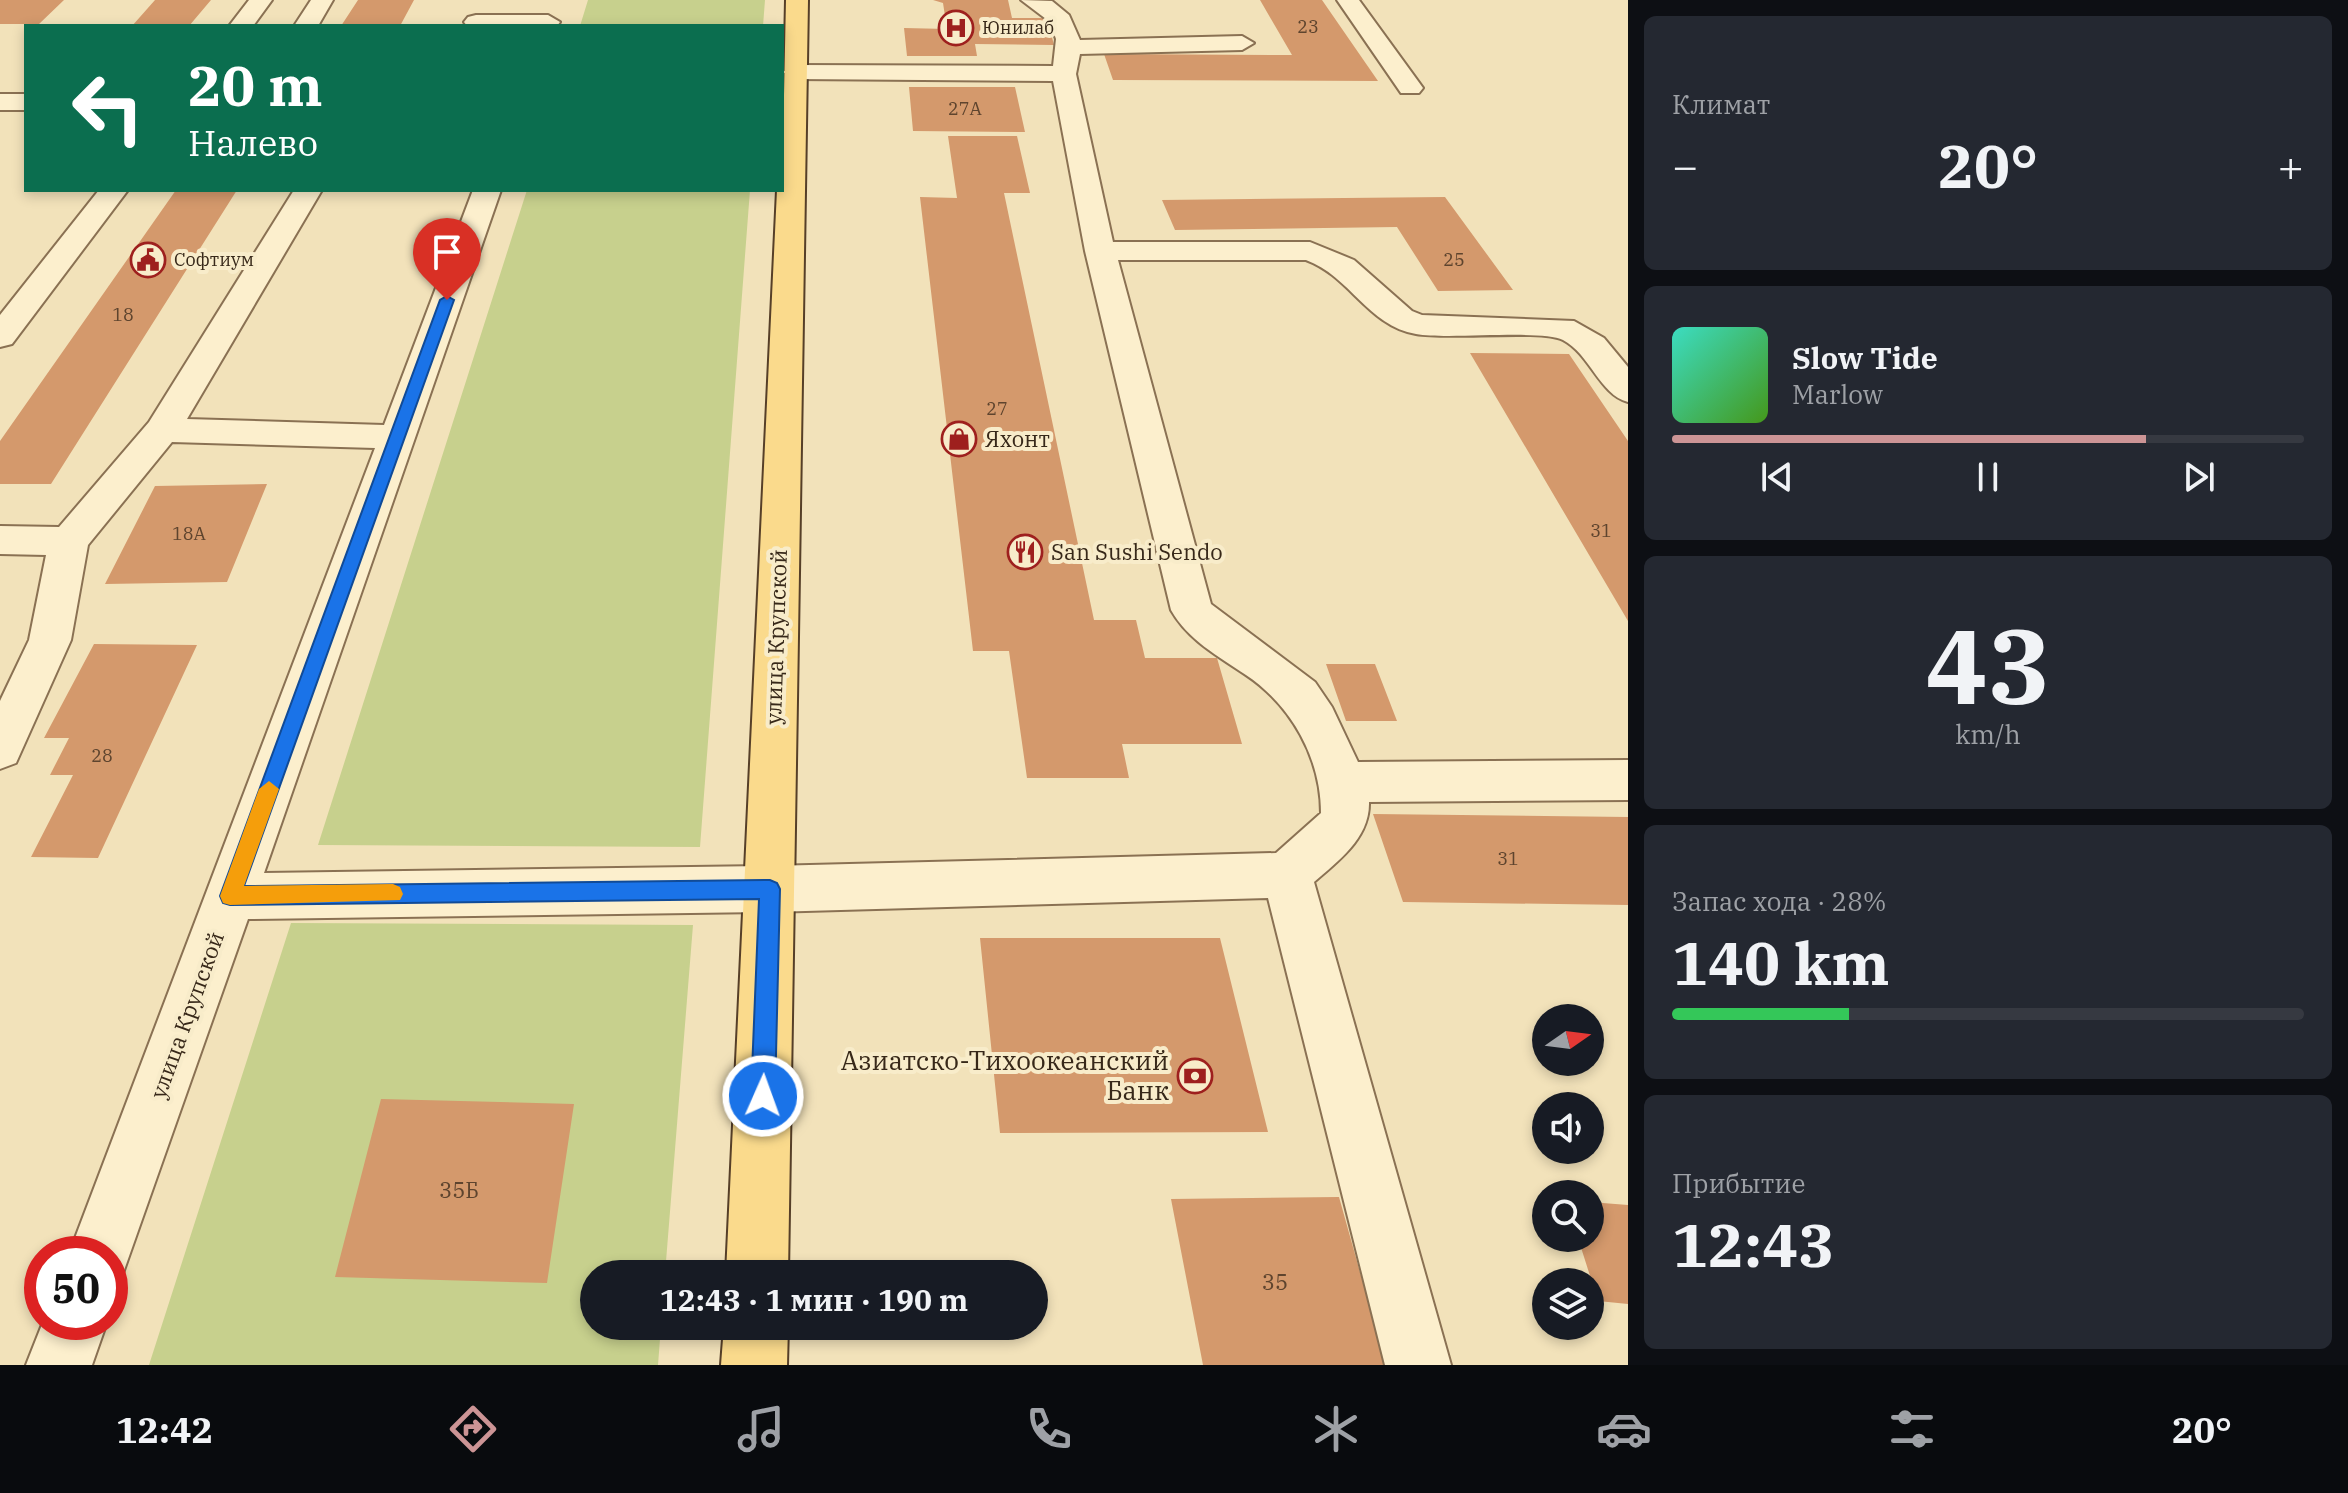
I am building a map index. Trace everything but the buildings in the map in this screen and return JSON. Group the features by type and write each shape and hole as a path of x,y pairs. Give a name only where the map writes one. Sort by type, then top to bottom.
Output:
{"main road":[{"name":"улица Крупской","path":"757,1260 797,0"},
{"path":"754,1365 755,1340"}],"street":[{"path":"243,24 261,0"},
{"path":"307,24 322,0"},
{"path":"475,24 486,0"},
{"path":"230,896 770,889 1287,875 1342,823 1348,804 1342,782 1312,714 1298,692 1223,642 1192,610 1100,251 1058,15 1032,0"},
{"path":"1348,0 1410,88"},
{"path":"475,24 550,16"},
{"path":"795,72 1067,60 1242,43"},
{"path":"3,328 112,192"},
{"path":"0,750 50,640 69,541 162,430 307,192"},
{"name":"улица Крупской","path":"107,1236 486,192"},
{"path":"1100,251 1320,254 1349,267 1384,309 1398,319 1418,325 1562,328 1578,333 1589,341 1628,391"},
{"path":"162,430 397,437"},
{"path":"0,540 69,541"},
{"path":"1342,782 1628,780"},
{"path":"1287,875 1418,1365"},
{"path":"59,1365 68,1340"}],"green space":[{"path":"588,0 765,0 763,24 581,24"},
{"path":"526,192 750,192 700,847 318,845"},
{"path":"291,923 693,925 666,1260 580,1260 580,1340 660,1340 658,1365 149,1365"}],"slow traffic":[{"path":"269,789 230,896 393,894"}],"place":[{"name":"Юнилаб","path":"956,28"},
{"name":"Софтиум","path":"148,260"},
{"name":"Яхонт","path":"959,439"},
{"name":"San Sushi Sendo","path":"1025,552"},
{"name":"Азиатско-Тихоокеанский Банк","path":"1195,1076"}],"route":[{"path":"447,300 230,896 770,889 763,1096"}]}
